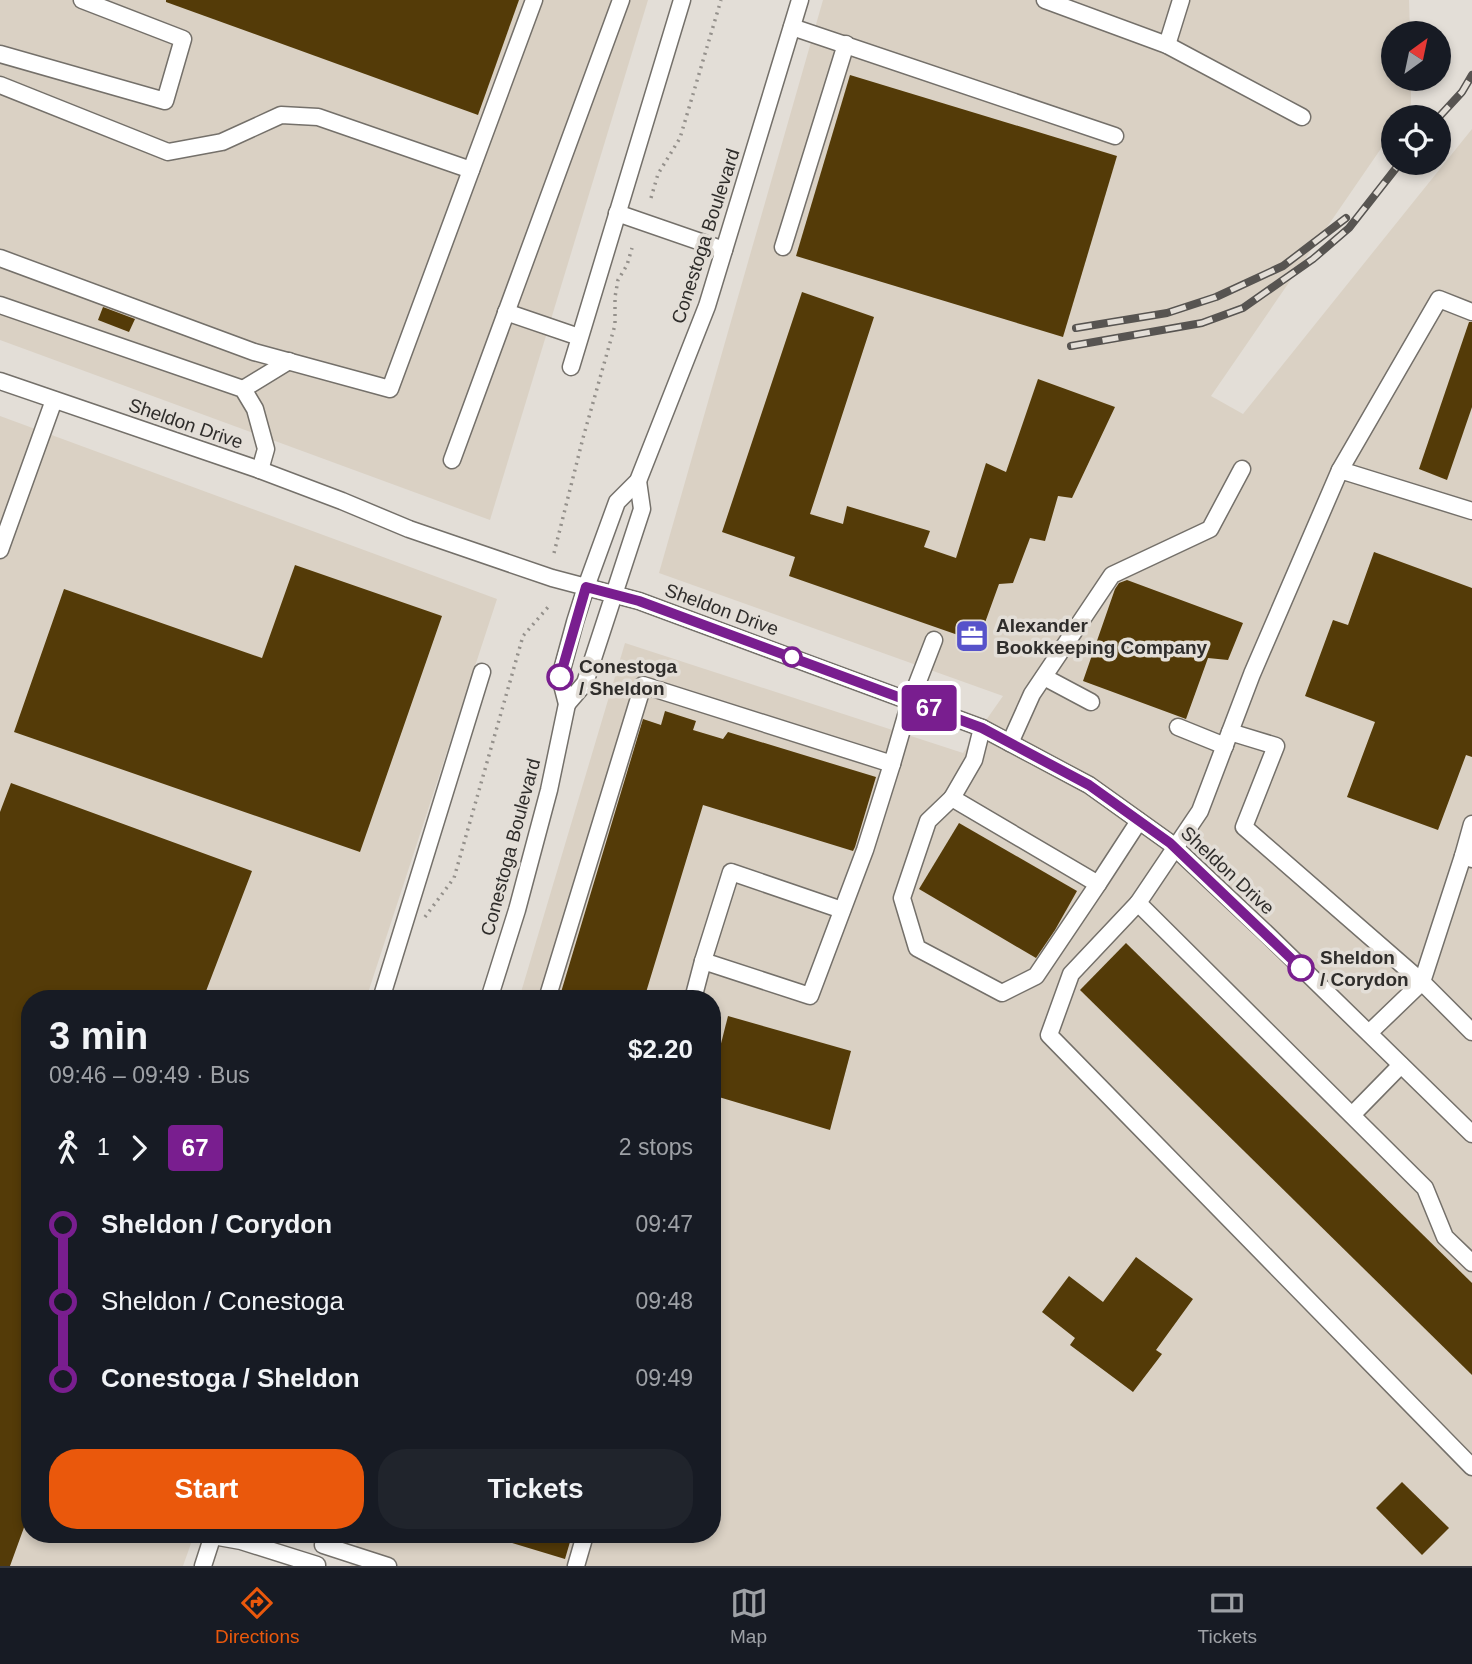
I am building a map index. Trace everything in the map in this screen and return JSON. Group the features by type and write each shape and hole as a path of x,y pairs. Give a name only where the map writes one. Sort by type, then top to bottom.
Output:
{"street":[{"path":"0,54 165,101 183,39 82,0"},
{"path":"0,258 254,352 390,389 534,0"},
{"path":"452,460 621,0"},
{"name":"Conestoga Boulevard","path":"492,990 517,910 549,790 567,704 560,677 586,587 617,502 638,481 707,306 800,0"},
{"path":"1045,0 1167,45 1302,117"},
{"path":"1167,45 1181,0"},
{"path":"571,367 679,1"},
{"path":"792,27 1115,136"},
{"path":"783,247 846,44"},
{"path":"0,85 168,152 222,142 281,115 318,117 471,170"},
{"path":"617,213 724,250"},
{"path":"1472,312 1440,299 1340,470 1252,674 1200,811 1138,903 1071,974 1049,1035 1472,1467"},
{"path":"0,303 243,389 255,409 266,449 260,470"},
{"path":"506,313 579,337"},
{"path":"243,389 289,361"},
{"name":"Sheldon Drive","path":"0,381 260,470 409,529 552,578 652,606 982,728 1089,785 1174,847 1472,1134"},
{"path":"0,550 54,400"},
{"path":"1010,743 1032,694 1112,575 1210,529 1242,469"},
{"path":"1340,470 1472,511"},
{"name":"Conestoga Boulevard","path":"567,704 585,683 642,509 638,481"},
{"path":"703,961 810,996 865,850 910,702 934,640"},
{"path":"385,990 482,672"},
{"path":"1044,677 1091,702"},
{"path":"550,990 643,685 892,764"},
{"path":"1178,727 1228,739 1276,746 1244,827 1422,982 1472,1032"},
{"path":"982,728 974,760 953,798 928,821 902,898 917,948 1002,993 1036,976 1139,821"},
{"path":"953,798 1098,884"},
{"path":"1368,1033 1422,982 1467,858 1472,824"},
{"path":"695,990 731,872 842,910"},
{"path":"1138,903 1425,1188 1445,1237 1472,1264"},
{"path":"1352,1115 1401,1065"},
{"path":"203,1566 211,1543"},
{"path":"247,1543 316,1566 323,1543"},
{"path":"331,1543 388,1566"},
{"path":"576,1566 583,1543"}],"path":[{"path":"650,198 658,174 680,138 721,0"},
{"path":"554,553 615,325 618,280 627,265 632,248"},
{"path":"423,922 426,914 454,878 523,636 549,606"}],"shaded area":[{"path":"0,0 648,0 490,520 0,340"},
{"path":"823,0 1409,0 1410,21 1381,21 1381,91 1411,91 1411,104 1381,105 1381,148 1211,396 1243,414 1435,175 1451,175 1451,155 1472,129 1472,1566 350,1566 357,1543 721,1543 721,990 522,990 625,643 963,753 1003,696 659,573"},
{"path":"0,416 497,599 369,990 21,990 21,1543 191,1543 183,1566 0,1566"}],"building":[{"path":"166,0 519,0 478,115"},
{"path":"850,75 1117,156 1063,337 796,256"},
{"path":"802,292 874,317 810,514 843,524 847,506 930,531 924,547 956,558 986,463 1006,472 1038,379 1115,407 1072,498 1058,496 1045,541 1030,538 1013,583 999,584 978,642 789,576 795,557 722,532"},
{"path":"103,307 135,319 129,332 98,320"},
{"path":"1469,322 1472,322 1472,407 1447,480 1419,469"},
{"path":"1374,552 1472,588 1472,757 1466,755 1438,830 1347,797 1375,722 1305,696 1333,620 1348,625"},
{"path":"295,565 442,616 360,852 14,732 64,589 262,658"},
{"path":"1127,580 1243,623 1228,660 1208,658 1186,719 1083,681 1115,589 1119,583"},
{"path":"665,711 696,721 693,730 723,739 728,732 876,777 855,847 853,851 703,805 647,990 562,990 643,719 661,725"},
{"path":"11,783 252,871 206,990 21,990 21,1536 10,1566 0,1566 0,812"},
{"path":"959,823 1077,891 1036,958 919,889"},
{"path":"1126,943 1472,1283 1472,1375 1080,990"},
{"path":"728,1016 851,1051 830,1130 721,1098 721,1044"},
{"path":"1136,1257 1193,1299 1156,1350 1162,1354 1133,1392 1070,1345 1075,1338 1042,1312 1069,1276 1103,1302"},
{"path":"1402,1482 1449,1528 1422,1555 1376,1508"},
{"path":"512,1543 570,1543 565,1559"}],"railway":[{"path":"1450,105 1472,75"},
{"path":"1071,346 1202,323 1243,308 1313,259 1349,228 1391,175"},
{"path":"1076,328 1167,313 1216,297 1283,266 1346,218"}],"bus line":[{"name":"67","path":"560,677 586,587 639,601 982,728 1089,785 1170,843 1301,968"}],"place":[{"name":"Alexander Bookkeeping Company","path":"972,636"},
{"name":"Conestoga / Sheldon","path":"560,677"},
{"name":"Sheldon / Corydon","path":"1301,968"}]}
